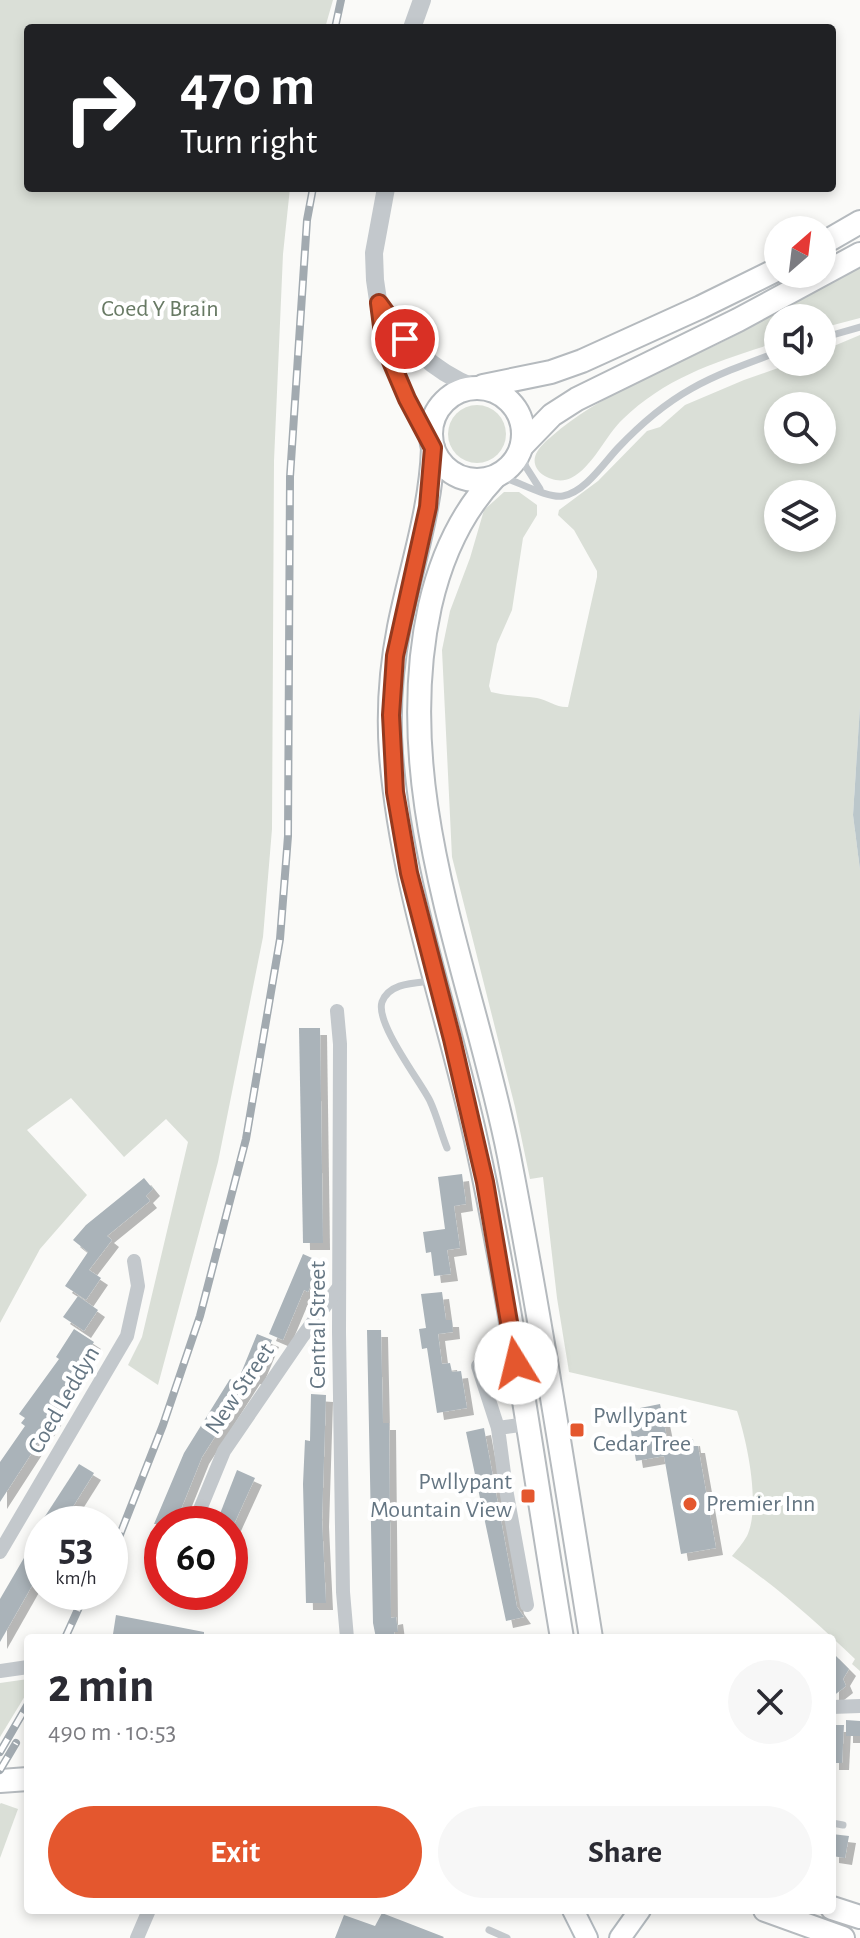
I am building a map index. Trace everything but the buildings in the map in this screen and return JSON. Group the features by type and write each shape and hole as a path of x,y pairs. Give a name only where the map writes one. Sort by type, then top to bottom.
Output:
{"main road":[{"path":"836,236 860,222"},
{"path":"590,1634 508,1155 432,846 420,767 420,670 433,592 446,552 478,496 512,465 521,448 552,415 577,399 738,320 860,254"},
{"path":"561,1634 485,1182 409,873 391,752 395,656 428,507 433,448 431,431 438,408 454,393 551,372 582,361 764,276"},
{"path":"478,386 502,395 518,412 523,424 521,448"},
{"path":"433,448 443,464 460,477 477,481 496,477"},
{"path":"0,1781 24,1779"},
{"path":"836,1909 860,1917"},
{"path":"575,1914 587,1938"},
{"path":"620,1938 637,1914"},
{"path":"776,1914 843,1938"}],"street":[{"path":"413,24 422,0"},
{"path":"385,192 374,253 383,334 407,399 433,448"},
{"path":"379,303 395,327 422,357 447,375 478,386"},
{"name":"Central Street","path":"337,1011 340,1044 343,1592 347,1634"},
{"name":"Coed Leddyn","path":"0,1552 127,1336 138,1286 134,1261"},
{"name":"New Street","path":"201,1506 224,1451 339,1287"},
{"path":"478,1366 498,1428 527,1605"},
{"path":"498,1428 527,1424"},
{"path":"0,1671 24,1668"},
{"path":"836,1707 860,1706"},
{"path":"137,1938 147,1914"}],"lane":[{"path":"836,334 860,327"},
{"path":"496,477 560,497 576,490 631,434 675,396 702,381 764,357"},
{"path":"521,448 526,467 541,491"},
{"path":"437,980 403,985 389,991 381,1005 382,1015 398,1047 431,1103 447,1148"},
{"path":"836,1824 843,1825"},
{"path":"489,1930 507,1938"}],"green space":[{"name":"Coed Y Brain","path":"0,0 333,0 326,24 24,24 24,192 290,192 283,254 274,461 272,829 263,937 218,1162 158,1385 128,1365 142,1337 188,1142 166,1119 124,1157 71,1098 27,1130 87,1195 40,1249 0,1323"},
{"path":"860,267 860,318 836,324 836,304 792,304 822,288 836,288 836,280"},
{"path":"764,320 764,347 696,371 658,391 616,426 579,473 558,480 545,476 536,467 536,454 543,444 570,421 631,385"},
{"path":"860,335 860,706 853,815 860,870 860,1671 852,1664 855,1659 836,1641 836,1634 828,1634 732,1556 747,1536 753,1508 748,1456 737,1411 569,1372 543,1177 530,1179 452,857 442,650 450,611 484,510 504,492 519,492 537,505 537,515 523,538 512,610 497,644 489,686 491,692 537,698 568,707 597,571 574,530 558,515 559,510 598,481 647,431 660,427 685,405 764,373 764,376 836,376 836,345"},
{"path":"477,405 498,413 506,434 498,455 477,463 456,455 448,434 456,413"},
{"path":"24,1680 24,1698 0,1737 0,1683"},
{"path":"0,1804 18,1809 0,1858"}],"shaded area":[{"path":"860,706 860,870 853,815"}],"railway":[{"path":"336,24 341,0"},
{"path":"128,1514 163,1425 200,1316 246,1139 280,939 288,836 290,477 307,220 312,192"},
{"path":"67,1634 78,1610"},
{"path":"0,1752 24,1711"},
{"path":"0,1770 16,1743"}],"place":[{"name":"Pwllypant Cedar Tree","path":"577,1430"},
{"name":"Pwllypant Mountain View","path":"528,1496"},
{"name":"Premier Inn","path":"690,1504"}],"route":[{"path":"405,339 379,303 390,359 433,448 428,507 395,656 391,752 395,792 409,873 485,1182 516,1363"}]}
